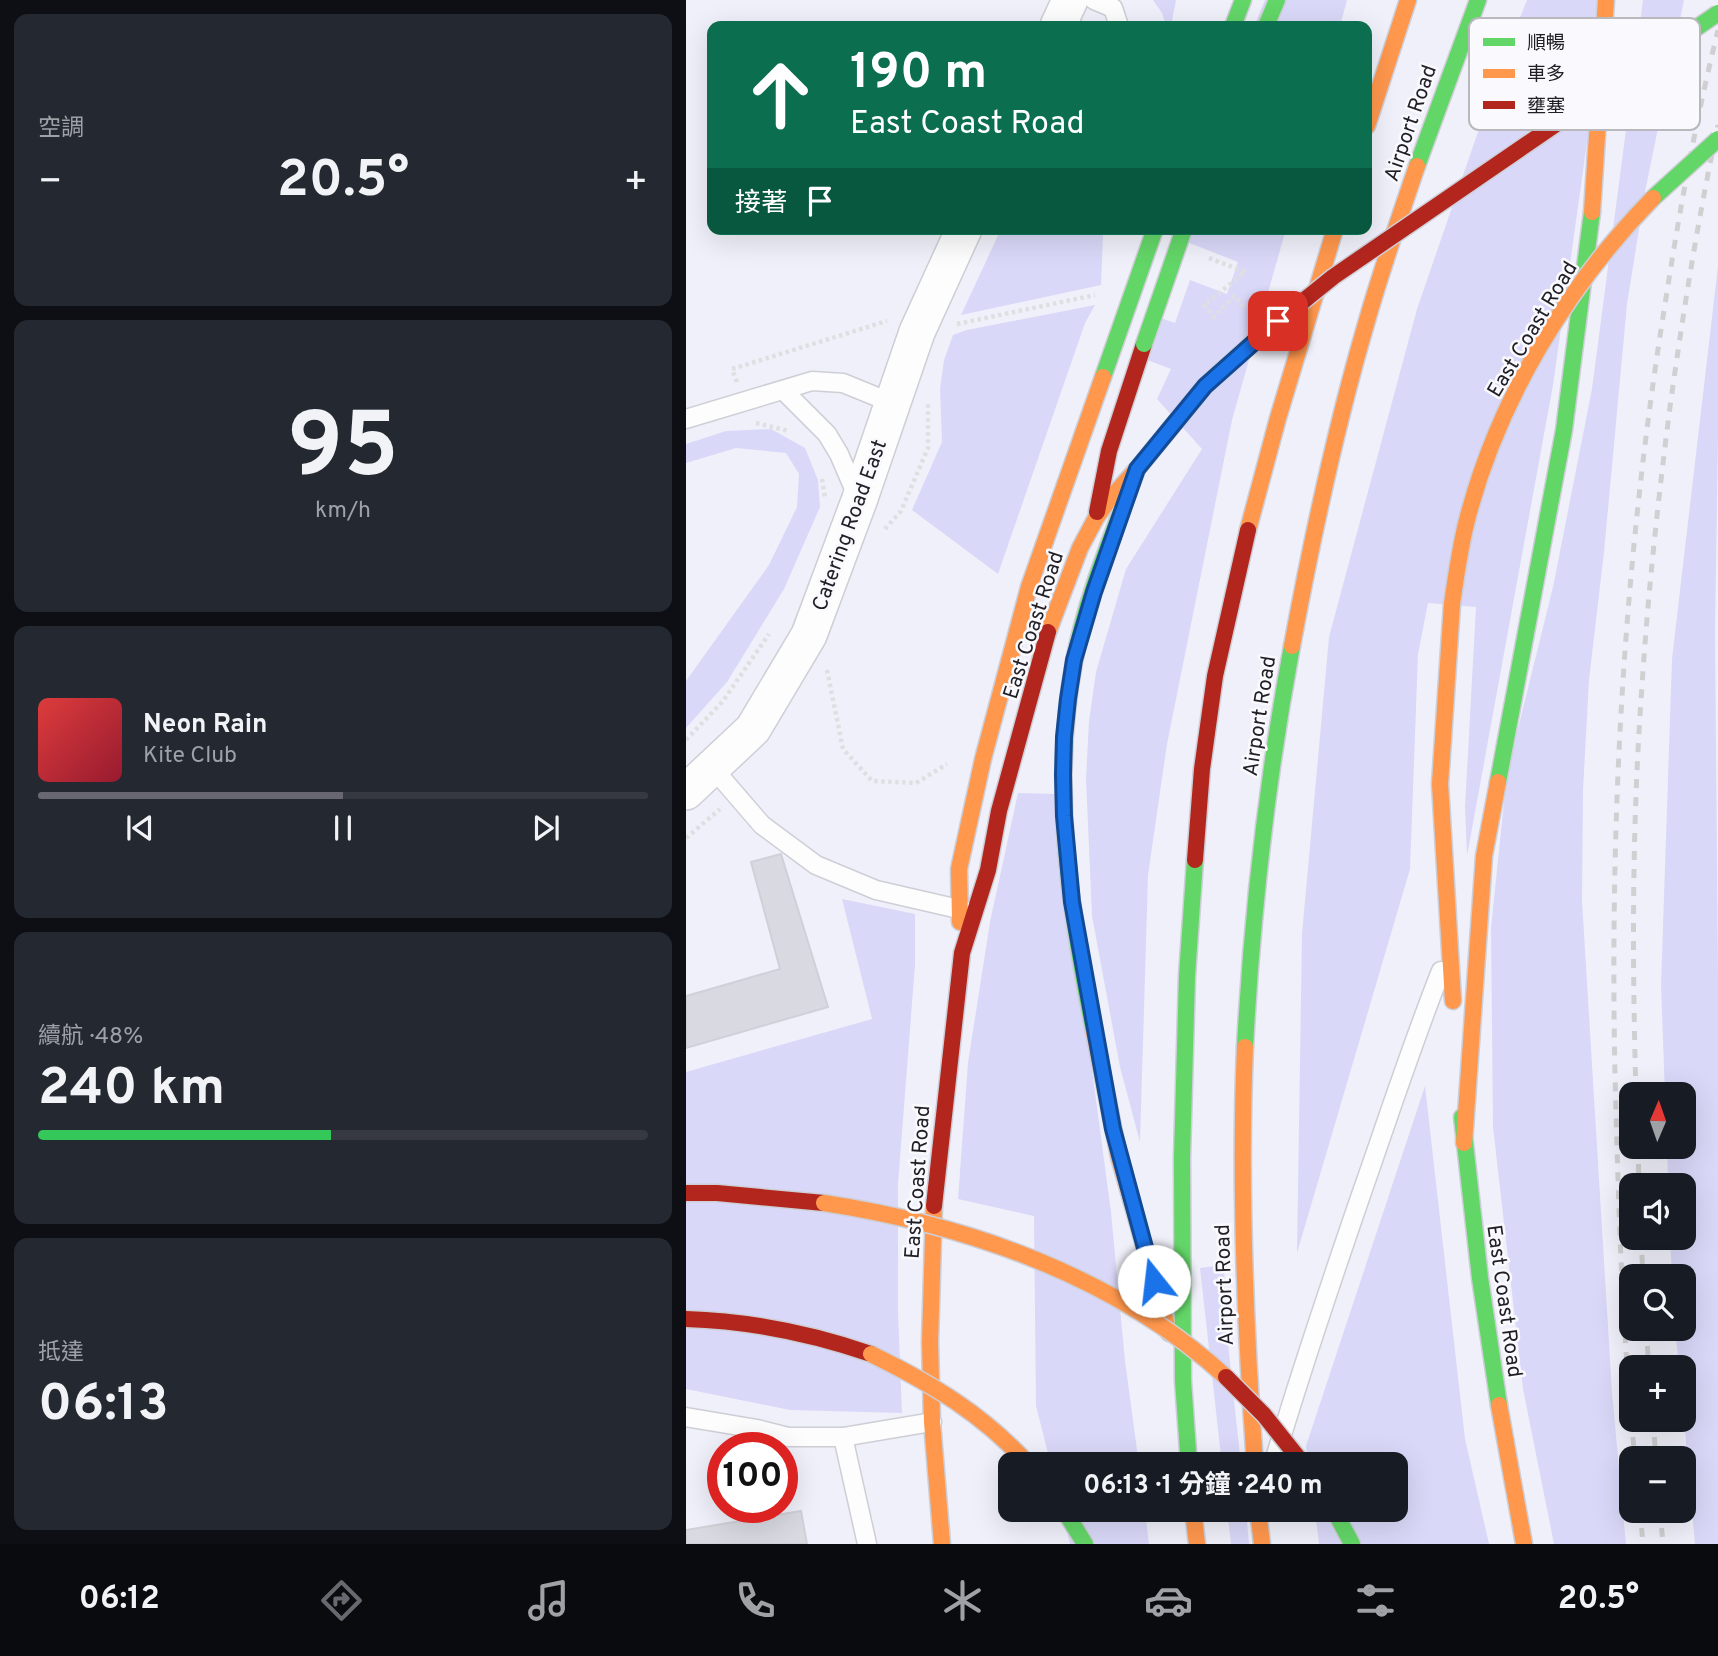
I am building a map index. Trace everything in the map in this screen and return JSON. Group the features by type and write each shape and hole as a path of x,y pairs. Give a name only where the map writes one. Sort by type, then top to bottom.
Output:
{"main road":[{"path":"1235,21 1243,0"},
{"path":"1268,21 1277,0"},
{"name":"Airport Road","path":"1372,111 1408,0"},
{"name":"Airport Road","path":"1471,18 1478,0"},
{"path":"1605,18 1606,0"},
{"name":"East Coast Road","path":"1700,25 1718,13"},
{"name":"Airport Road","path":"1254,1452 1243,1258 1244,1092 1254,927 1278,725 1313,533 1364,331 1415,171 1469,24"},
{"name":"East Coast Road","path":"942,1544 932,1422 930,1342 934,1203 967,910 988,870 999,811 1047,636 1080,548 1108,501 1205,386 1260,336 1333,276 1547,130"},
{"path":"1464,1143 1483,856 1564,430 1594,202 1598,130"},
{"name":"East Coast Road","path":"1454,1017 1440,784 1452,604 1460,551 1481,472 1493,439 1526,372 1574,295 1623,230 1650,201 1718,139"},
{"path":"967,910 959,869 978,782 1029,587 1153,235"},
{"path":"1096,518 1109,450 1182,235"},
{"name":"Airport Road","path":"1188,1452 1183,1381 1182,1157 1187,976 1204,755 1215,676 1245,540 1278,418 1333,235"},
{"path":"1137,469 1094,592 1074,660 1064,737 1064,816 1070,892 1078,944 1113,1129 1183,1381"},
{"name":"East Coast Road","path":"1456,1043 1471,1215 1497,1398 1524,1544"},
{"path":"686,1193 743,1195 824,1203 903,1217 989,1242 1062,1272 1131,1307 1177,1338 1249,1399 1294,1452"},
{"path":"686,1319 729,1320 785,1328 837,1341 871,1354 935,1386 995,1431 1016,1452"},
{"path":"1071,1522 1085,1544"},
{"path":"1195,1522 1198,1544"},
{"path":"1260,1522 1262,1544"},
{"path":"1340,1522 1352,1544"}],"street":[{"path":"1060,21 1070,0"},
{"name":"Catering Road East","path":"686,792 753,729 809,635 843,503 892,403 916,332 961,235"}],"lane":[{"path":"1094,0 1113,8 1117,21"},
{"path":"686,419 812,381 843,383 892,403"},
{"path":"783,390 827,434 839,454 843,503"},
{"path":"712,767 762,825 816,865 876,890 967,910"},
{"path":"1277,1452 1330,1283 1483,856"},
{"path":"686,1417 788,1437 843,1437 932,1422"},
{"path":"843,1437 867,1544"}],"path":[{"path":"1208,258 1245,272 1204,305 1214,317 1234,296 1250,313"},
{"path":"952,325 1107,293"},
{"path":"732,369 887,322"},
{"path":"751,422 788,430 796,436"},
{"path":"821,473 843,503"},
{"path":"686,740 723,701 776,624"},
{"path":"827,669 844,749 872,782 916,783 953,760"}],"shaded area":[{"path":"1153,0 1176,0 1172,21 1164,21"},
{"path":"1265,0 1347,0 1341,21 1256,21"},
{"path":"1527,0 1607,0 1604,18 1520,18"},
{"path":"1643,0 1684,0 1680,18 1641,18"},
{"path":"1479,130 1589,130 1553,385 1467,856 1465,807 1476,607 1428,603 1418,654 1410,869 1297,1253 1302,934 1329,637 1417,309"},
{"path":"1626,130 1658,130 1627,304 1589,680 1583,790 1582,901 1619,1468 1619,1523 1624,1523 1626,1544 1554,1544 1523,1389 1493,1127 1491,928 1507,773 1553,587 1592,389"},
{"path":"998,235 1103,235 1101,285 961,315"},
{"path":"1169,235 1284,235 1232,420 1167,744 1148,875 1140,1142 1120,1067 1092,916 1086,779 1089,721 1096,672 1126,569 1202,449 1157,399 1171,369 1142,358 1158,317 1175,323 1190,280 1227,294 1238,262"},
{"path":"1718,266 1715,632 1718,1544 1695,1544 1696,1446 1686,1446 1685,1432 1696,1432 1696,1355 1678,1355 1676,1341 1696,1341 1696,1264 1671,1264 1671,1250 1696,1250 1696,1173 1668,1173 1667,1159 1696,1159 1696,1082 1665,1082 1661,986 1672,659"},
{"path":"1095,305 1085,323 998,574 912,510 942,442 940,389 944,360 953,335"},
{"path":"771,429 805,448 818,480 820,507 784,589 727,682 686,728 686,681 769,565 797,507 799,474 786,453 736,448 686,463 686,444 726,431"},
{"path":"1018,793 1055,794 1111,1212 1125,1361 1137,1452 1048,1452 1036,1406 1034,1216 958,1199 968,1063 990,922"},
{"path":"842,899 915,914 915,965 898,1184 898,1312 902,1413 790,1410 686,1389 686,1072 872,1019"},
{"path":"1425,1086 1465,1439 1489,1544 1319,1544 1316,1522 1408,1522 1408,1452 1307,1452 1306,1446"},
{"path":"1224,1265 1226,1325 1240,1452 1221,1452 1200,1268"},
{"path":"1065,1522 1146,1522 1149,1544 1070,1544"},
{"path":"1228,1522 1247,1522 1249,1544 1231,1544"}],"building":[{"path":"781,854 828,1007 686,1048 686,996 780,969 751,862"},
{"path":"798,1511 801,1511 807,1544 686,1544 686,1530 728,1523 798,1523"}],"railway":[{"path":"1700,112 1718,30"},
{"path":"1636,1082 1635,839 1647,616 1675,372 1697,231 1718,125"},
{"path":"1626,1355 1614,1012 1614,909 1622,705 1629,603 1651,399 1696,130"},
{"path":"1638,1159 1639,1173"},
{"path":"1642,1250 1642,1264"},
{"path":"1647,1341 1648,1355"},
{"path":"1632,1432 1634,1446"},
{"path":"1654,1432 1655,1446"},
{"path":"1641,1523 1643,1544"},
{"path":"1661,1523 1663,1544"}],"traffic: fast":[{"path":"1235,21 1243,0"},
{"path":"1268,21 1277,0"},
{"path":"1471,18 1478,0"},
{"path":"1700,25 1718,13"},
{"path":"1417,166 1469,24"},
{"path":"1653,198 1718,139"},
{"path":"1498,782 1564,430 1592,212"},
{"path":"1103,377 1153,235"},
{"path":"1144,344 1182,235"},
{"path":"1093,1027 1070,891 1066,845 1064,754 1067,708 1074,662 1086,613 1101,564 1137,469"},
{"path":"1245,1047 1262,846 1292,646"},
{"path":"1188,1452 1183,1381 1182,1157 1187,976 1195,860"},
{"path":"1462,1117 1480,1278 1499,1405"},
{"path":"1071,1522 1085,1544"},
{"path":"1340,1522 1352,1544"}],"traffic: slow":[{"path":"1372,111 1408,0"},
{"path":"1605,18 1606,0"},
{"path":"1592,212 1597,130"},
{"path":"1292,646 1344,404 1378,284 1417,166"},
{"path":"1452,604 1458,562 1480,475 1517,389 1539,347 1592,269 1653,198"},
{"path":"1248,530 1278,418 1333,235"},
{"path":"960,922 959,869 983,759 1029,587 1103,377"},
{"path":"1048,632 1080,548 1096,518 1205,386"},
{"path":"1452,604 1440,784 1453,1001"},
{"path":"1464,1143 1484,856 1498,782"},
{"path":"1093,1027 1119,1157 1169,1333"},
{"path":"1245,1047 1244,1256 1254,1452"},
{"path":"824,1203 932,1225 986,1241 1038,1261 1089,1284 1137,1311 1183,1342 1226,1377"},
{"path":"934,1206 930,1342 932,1422 942,1544"},
{"path":"871,1354 956,1402 1017,1452"},
{"path":"1499,1405 1524,1544"},
{"path":"1194,1522 1197,1544"},
{"path":"1259,1522 1262,1544"}],"traffic: jam":[{"path":"1205,386 1260,336 1333,277 1548,130"},
{"path":"1097,512 1109,451 1144,344"},
{"path":"1195,860 1202,769 1215,676 1248,530"},
{"path":"934,1206 962,953 988,870 999,811 1048,632"},
{"path":"686,1193 717,1193 824,1203"},
{"path":"686,1319 780,1329 871,1354"},
{"path":"1226,1377 1264,1415 1294,1452"}],"route":[{"path":"1154,1281 1119,1157 1078,944 1064,816 1064,737 1068,699 1074,660 1094,592 1137,469 1205,386 1278,321"}]}
